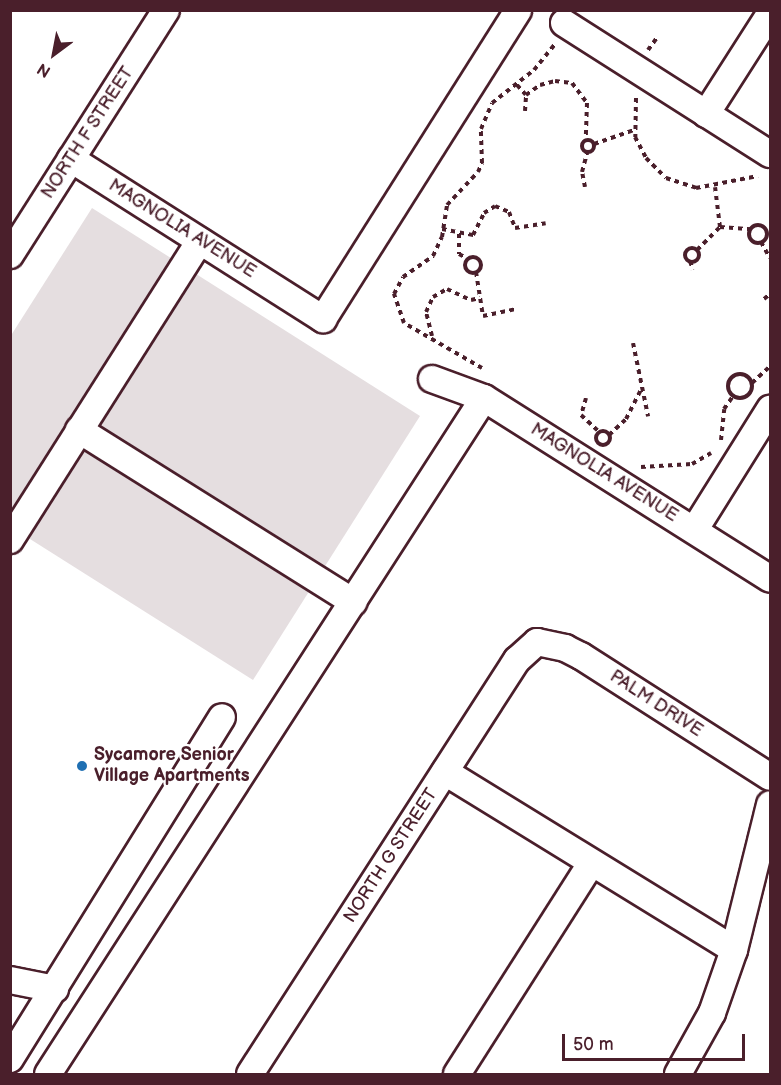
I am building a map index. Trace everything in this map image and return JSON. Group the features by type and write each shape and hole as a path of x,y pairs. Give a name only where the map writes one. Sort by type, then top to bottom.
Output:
{"street":[{"name":"NORTH F STREET","path":"10,255 166,10"},
{"name":"MAGNOLIA AVENUE","path":"71,159 323,319 518,10"},
{"path":"706,114 771,14"},
{"path":"566,24 706,114 768,165"},
{"path":"10,540 200,241"},
{"name":"MAGNOLIA AVENUE","path":"432,378 484,398 771,579"},
{"path":"48,1074 484,398"},
{"path":"695,529 771,409"},
{"path":"80,430 353,602"},
{"name":"NORTH G STREET","path":"250,1074 517,660 537,642"},
{"name":"PALM DRIVE","path":"537,642 565,648 581,656 771,777"},
{"path":"10,1059 222,717"},
{"path":"445,772 734,951"},
{"path":"678,1074 712,1013 734,951 771,804"},
{"path":"456,1074 591,864"},
{"path":"10,980 55,989"}],"path":[{"path":"482,368 404,322 394,294 403,277 433,256 447,205 473,180 482,163 484,116 502,92 517,85 534,70 566,24"},
{"path":"526,95 540,85 555,81 572,83 587,103 586,140 582,147 587,153"},
{"path":"517,85 526,95 525,111"},
{"path":"634,93 638,105 634,130 646,158 666,178 696,188 714,187 768,165"},
{"path":"586,140 594,144 634,130"},
{"path":"587,153 594,150 594,144"},
{"path":"585,187 583,167 587,153"},
{"path":"714,187 720,227"},
{"path":"442,230 468,237 476,233 484,213 495,206 509,212 515,228 546,223"},
{"path":"697,250 720,227 751,229 760,226 766,235"},
{"path":"751,229 751,239 761,242 771,258"},
{"path":"761,242 771,231"},
{"path":"459,234 459,254 468,259 480,261 476,272 483,316 515,309"},
{"path":"693,270 686,252 690,248 697,250"},
{"path":"690,261 698,258 697,250"},
{"path":"468,259 467,269 476,272"},
{"path":"432,337 426,312 433,297 447,290 471,300 480,298"},
{"path":"764,299 771,294"},
{"path":"633,343 648,416"},
{"path":"733,396 747,396 752,382 771,366"},
{"path":"733,396 728,384 731,377 743,374 752,382"},
{"path":"607,444 609,435 626,419 642,388"},
{"path":"636,466 663,467 706,459 720,440 723,415 733,396"},
{"path":"586,398 581,415 598,432 609,435"},
{"path":"598,432 597,443 607,444 615,453"}],"shaded area":[{"path":"92,208 420,416 253,680 11,527 10,337"}],"place":[{"name":"Sycamore Senior Village Apartments","path":"82,766"}]}
